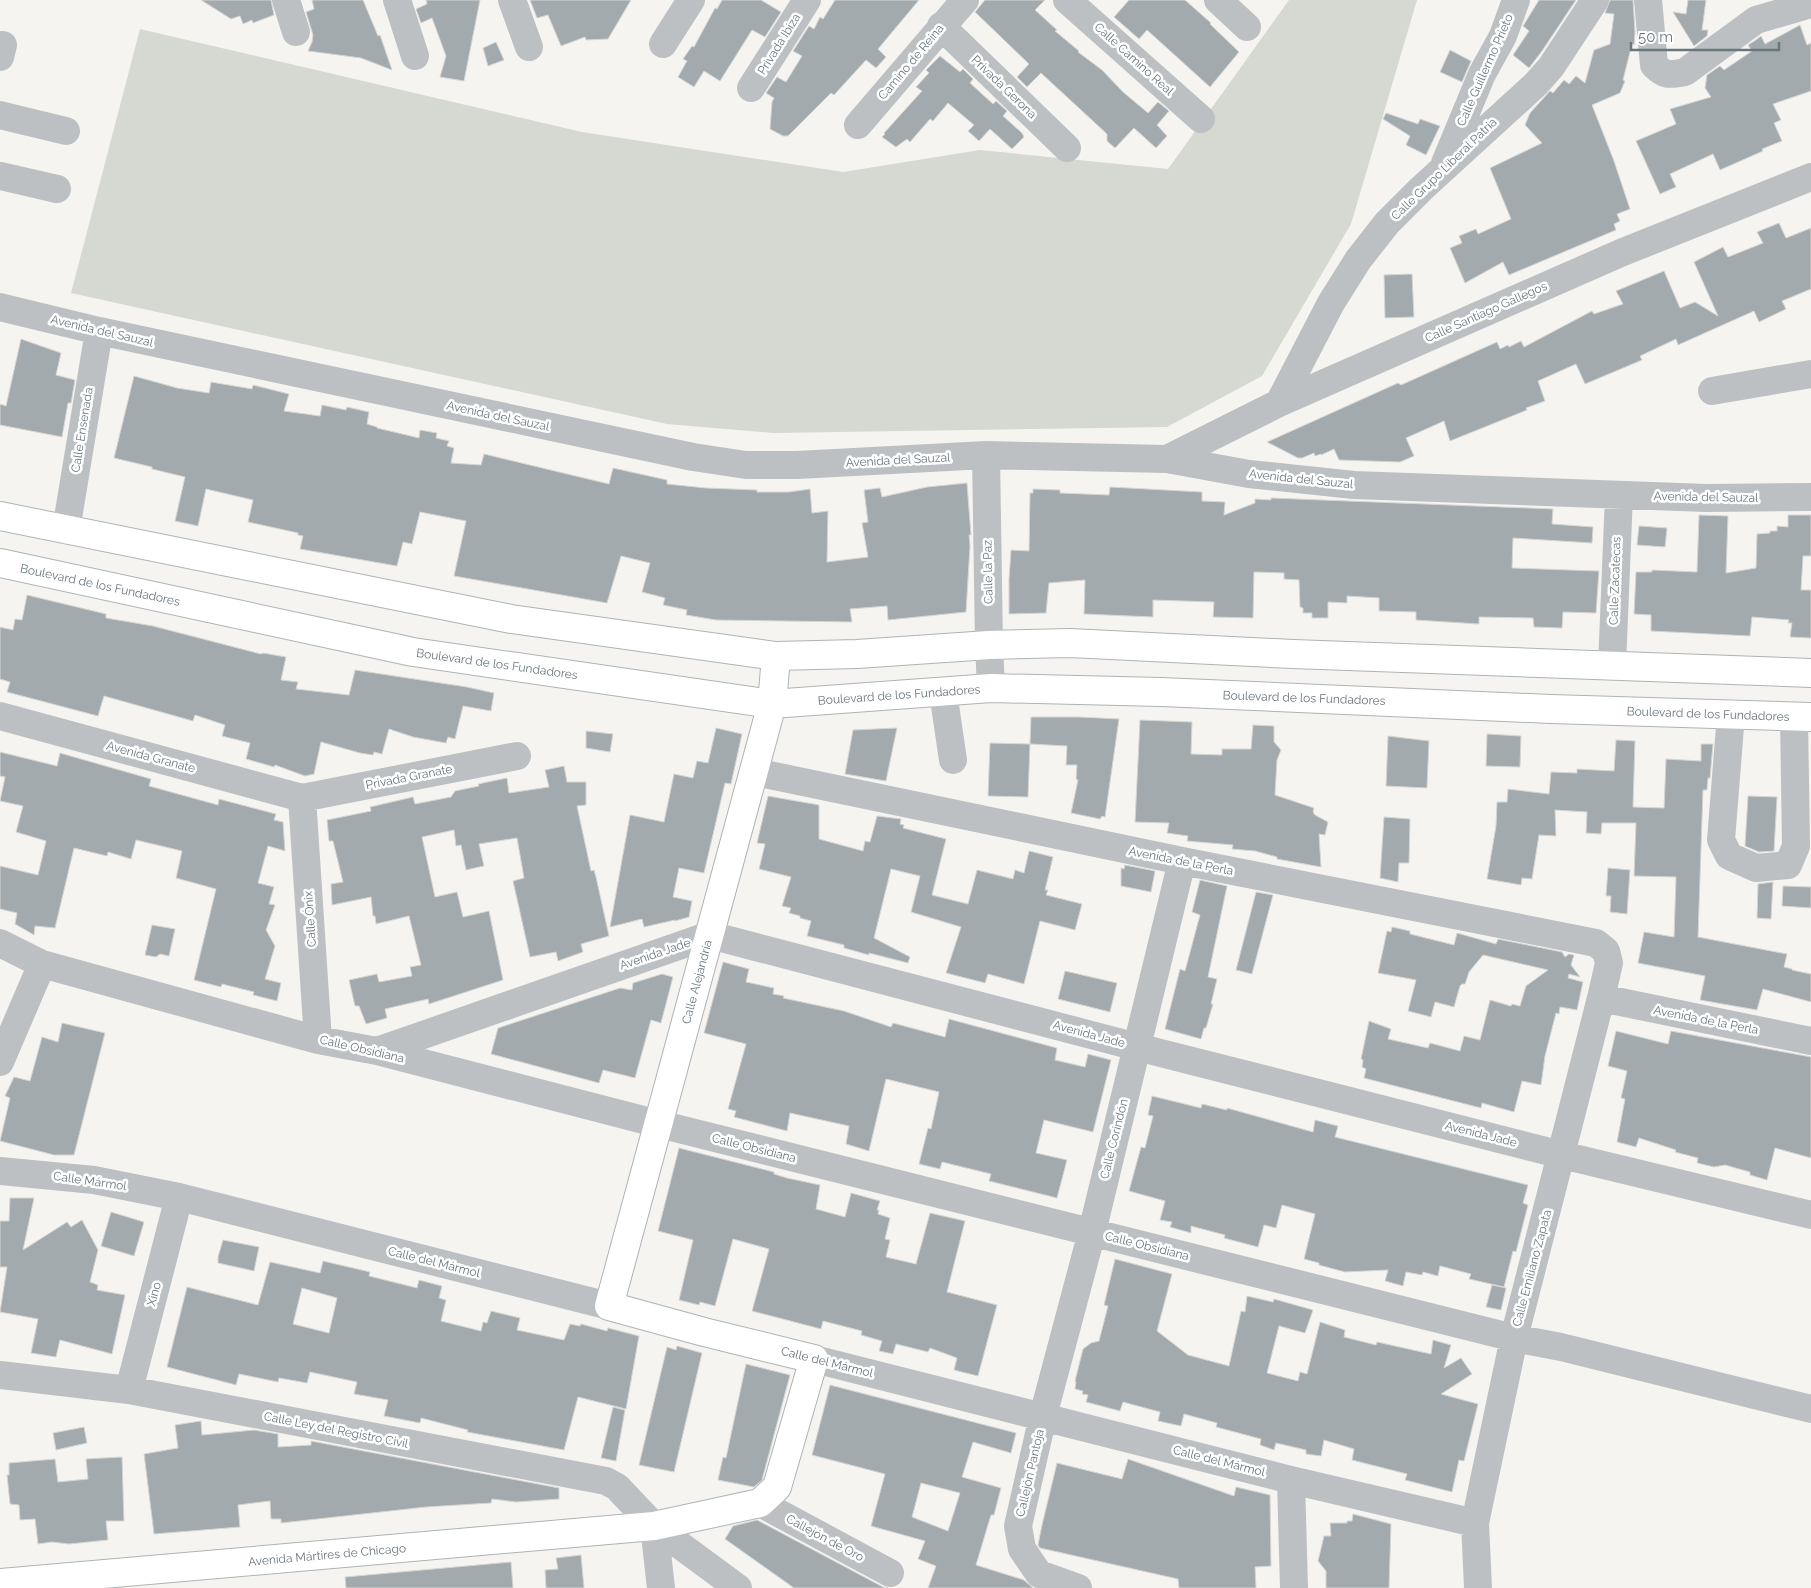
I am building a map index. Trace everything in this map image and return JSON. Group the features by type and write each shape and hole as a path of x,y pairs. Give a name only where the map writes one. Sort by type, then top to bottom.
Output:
{"main road":[{"path":"0,516 511,619 776,656 857,654 988,645 1070,643 1293,654 1811,673"},
{"name":"Boulevard de los Fundadores","path":"0,563 413,652 772,704 991,688 1161,692 1551,709 1802,717"},
{"name":"Calle Alejandría","path":"609,1306 755,772 772,704 776,656"},
{"name":"Calle del Mármol","path":"609,1306 704,1332 814,1358"},
{"path":"760,1503 777,1487 814,1358"},
{"name":"Avenida Mártires de Chicago","path":"0,1583 133,1580 654,1526 760,1503"}],"street":[{"path":"286,0 296,32"},
{"path":"397,0 415,56"},
{"path":"512,0 529,47"},
{"path":"663,44 691,0"},
{"name":"Privada Ibiza","path":"751,88 807,0"},
{"name":"Camino de Reina","path":"858,125 965,0"},
{"name":"Calle Camino Real","path":"1067,0 1200,119"},
{"path":"1218,0 1247,27"},
{"name":"Calle Guillermo Prieto","path":"1443,169 1482,74 1502,36 1516,0"},
{"name":"Calle Grupo Liberal Patria","path":"1279,403 1331,304 1358,260 1387,223 1536,84 1551,67 1595,0"},
{"path":"1648,0 1654,65 1662,73 1672,75 1685,72 1757,10 1811,4"},
{"name":"Privada Gerona","path":"941,26 1067,148"},
{"path":"0,115 66,131"},
{"path":"0,176 57,189"},
{"name":"Calle Santiago Gallegos","path":"1167,459 1279,403 1623,252 1811,177"},
{"name":"Avenida del Sauzal","path":"0,306 99,331 693,457 746,465 798,465 986,455 1167,459 1249,474 1354,485 1706,498 1811,497"},
{"name":"Calle Ensenada","path":"66,530 99,331"},
{"path":"1712,391 1811,374"},
{"name":"Calle la Paz","path":"986,455 988,645 991,688"},
{"name":"Calle Zacatecas","path":"1612,666 1619,495"},
{"path":"943,692 953,760"},
{"path":"1731,714 1721,840 1729,856 1756,868 1788,865 1796,846 1802,717"},
{"name":"Avenida Granate","path":"0,716 302,798"},
{"name":"Privada Granate","path":"302,798 517,756"},
{"name":"Avenida de la Perla","path":"755,772 1182,861 1596,942 1606,951"},
{"name":"Calle Ónix","path":"302,798 318,1040"},
{"name":"Calle Corindón","path":"1043,1416 1092,1232 1182,861"},
{"name":"Avenida Jade","path":"377,1052 710,934 1137,1047 1811,1216"},
{"name":"Calle Obsidiana","path":"0,943 42,964 318,1040 377,1052 1514,1338 1561,1347 1811,1410"},
{"name":"Calle Emiliano Zapata","path":"1478,1588 1475,1523 1514,1338 1601,998 1608,962 1606,951"},
{"path":"0,1062 42,964"},
{"name":"Avenida de la Perla","path":"1601,998 1811,1041"},
{"name":"Calle Mármol","path":"0,1170 94,1180 179,1197"},
{"name":"Calle del Mármol","path":"179,1197 609,1306"},
{"name":"Xino","path":"129,1390 179,1197"},
{"name":"Calle del Mármol","path":"814,1358 1291,1480 1475,1523"},
{"name":"Calle Ley del Registro Civil","path":"0,1375 129,1390 606,1481 617,1486 654,1526"},
{"name":"Callejón Pantoja","path":"1043,1416 1018,1526 1022,1549 1039,1574 1078,1588"},
{"path":"1291,1480 1294,1588"},
{"name":"Callejón de Oro","path":"760,1503 890,1573"},
{"path":"654,1526 662,1588"},
{"path":"654,1526 738,1588"}],"shaded area":[{"path":"1289,0 1417,0 1351,224 1262,376 1167,427 773,433 667,424 71,293 140,29 582,132 843,172 980,150 1168,169"}],"building":[{"path":"201,0 271,0 274,15 253,23 252,20 243,24 240,16 231,19"},
{"path":"312,0 363,0 378,36 380,35 392,70 361,58 308,51 313,35 306,12 314,9"},
{"path":"426,0 480,0 464,81 440,77 446,56 432,18 421,23 416,9 427,4"},
{"path":"530,0 631,0 608,39 586,40 585,37 561,46 548,15 537,18"},
{"path":"722,0 761,0 781,12 765,37 752,30 720,81 704,71 694,87 678,77 687,61 683,59 692,46 694,47 715,8 717,9"},
{"path":"835,0 919,0 878,49 886,57 876,68 866,60 834,95 831,93 788,136 783,136 770,129 774,98 766,93 777,77 786,82 802,56 793,51 809,26 814,29 820,17 823,19"},
{"path":"985,0 1045,0 1035,10 1078,52 1102,70 1123,92 1148,113 1158,102 1169,111 1157,125 1167,136 1156,148 1134,128 1115,148 1107,141 1107,134 1041,73 1027,87 1017,77 1029,64 975,12"},
{"path":"1129,0 1185,0 1239,52 1210,87 1147,30 1139,39 1114,17"},
{"path":"1539,0 1576,0 1529,68 1513,55 1529,31 1523,26"},
{"path":"1610,0 1633,0 1634,45 1632,44 1623,80 1625,81 1620,93 1592,105 1630,209 1617,214 1620,221 1614,224 1616,230 1509,275 1503,262 1465,283 1450,248 1462,243 1459,236 1476,229 1478,234 1511,219 1490,168 1542,143 1525,125 1530,113 1550,91 1553,93 1564,80 1569,84 1576,76 1585,83 1594,50 1610,44 1614,14 1605,13"},
{"path":"1688,0 1706,0 1702,30 1708,30 1707,36 1694,46 1673,12 1686,14"},
{"path":"1800,25 1807,45 1811,43 1811,91 1773,104 1781,120 1774,123 1782,141 1720,170 1713,154 1670,174 1676,187 1660,194 1636,141 1676,124 1670,109 1711,97 1705,88 1707,75 1720,66 1724,70 1752,51 1748,45 1761,36 1765,44"},
{"path":"496,42 504,60 488,66 483,48"},
{"path":"1450,50 1471,61 1462,82 1440,72"},
{"path":"940,56 960,72 963,69 973,79 970,83 993,104 996,101 1007,111 1003,116 1024,137 1012,149 990,129 979,141 968,131 974,125 948,103 933,121 930,119 910,142 907,139 896,147 882,137 922,91 916,87 929,73 926,70"},
{"path":"1386,113 1418,124 1420,119 1440,126 1426,155 1406,145 1410,136 1383,119"},
{"path":"1779,223 1786,238 1811,228 1811,289 1782,301 1786,309 1759,322 1754,311 1678,345 1676,339 1640,356 1642,360 1585,384 1576,364 1538,381 1545,401 1526,408 1527,410 1450,441 1444,421 1406,438 1414,456 1400,462 1339,460 1334,449 1321,455 1315,456 1314,453 1298,458 1267,442 1398,383 1401,385 1497,342 1500,349 1521,341 1524,347 1592,311 1594,314 1623,304 1616,291 1664,271 1680,308 1695,302 1718,316 1694,262 1723,247 1728,257 1763,243 1757,232"},
{"path":"1412,274 1414,317 1385,318 1384,275"},
{"path":"21,339 61,353 56,375 75,380 71,403 68,403 62,437 0,425 0,404 6,406"},
{"path":"134,376 177,388 209,393 211,382 252,389 253,385 289,394 284,411 320,416 322,405 346,410 347,407 369,412 367,424 377,428 419,438 420,430 437,433 436,438 449,441 447,446 454,448 451,463 481,465 484,454 609,484 613,468 667,480 667,484 757,490 757,492 789,492 810,489 812,513 828,511 827,562 868,557 862,523 868,522 864,490 880,488 882,497 927,487 967,483 971,535 969,535 966,612 888,620 887,606 850,609 852,622 716,620 686,615 687,610 663,605 665,598 642,592 650,563 621,556 607,603 454,576 466,521 420,512 412,544 403,542 397,566 300,549 303,536 298,535 298,533 248,522 253,500 206,489 198,526 175,521 185,477 114,458"},
{"path":"1110,487 1202,492 1202,501 1225,502 1224,515 1255,503 1255,499 1271,500 1271,498 1553,509 1552,524 1593,527 1592,543 1513,538 1512,568 1599,571 1596,613 1563,612 1562,628 1534,627 1533,618 1479,617 1479,624 1416,620 1416,612 1379,611 1379,598 1347,596 1347,603 1328,602 1328,618 1312,618 1312,613 1303,613 1303,608 1300,607 1299,580 1284,579 1284,573 1254,572 1253,618 1213,617 1214,602 1153,600 1153,617 1084,614 1085,580 1049,583 1046,613 1009,614 1011,550 1029,551 1030,493 1033,493 1033,489 1060,490 1060,493 1109,495"},
{"path":"1699,515 1728,516 1726,573 1756,568 1757,534 1777,531 1777,526 1788,527 1788,515 1811,515 1811,556 1803,556 1801,590 1811,590 1811,638 1790,637 1792,623 1788,623 1789,620 1752,617 1750,636 1651,631 1651,615 1634,614 1636,572 1652,572 1652,570 1697,572"},
{"path":"1639,526 1667,528 1665,547 1637,545"},
{"path":"27,595 106,614 106,618 153,626 261,654 286,657 281,680 298,682 296,689 349,695 355,670 467,687 494,693 491,711 463,706 455,739 448,737 446,743 413,737 389,729 382,754 374,752 373,755 360,753 321,742 314,774 305,776 275,765 274,767 246,759 250,743 222,736 225,725 195,715 193,721 104,696 98,716 7,692 10,682 0,679 0,627 13,630 15,619 22,620"},
{"path":"1031,717 1119,719 1105,817 1102,816 1100,819 1071,813 1078,780 1076,779 1077,765 1066,765 1067,746 1030,744"},
{"path":"1140,720 1192,722 1191,754 1222,755 1222,749 1251,749 1253,725 1274,726 1274,742 1281,750 1277,760 1275,795 1314,808 1313,812 1315,815 1328,822 1325,835 1319,834 1321,867 1277,859 1277,857 1255,851 1232,849 1233,845 1187,841 1188,836 1167,833 1169,823 1135,822"},
{"path":"716,728 742,734 731,784 725,783 704,873 679,868 673,897 692,901 689,917 644,927 642,919 610,927 630,815 664,822 674,774 693,778 697,761 708,763"},
{"path":"897,728 886,781 845,774 853,730"},
{"path":"586,731 613,734 610,752 586,748"},
{"path":"1487,734 1521,736 1520,767 1486,766"},
{"path":"1388,736 1429,741 1427,788 1386,786"},
{"path":"1616,740 1635,741 1633,807 1664,808 1666,759 1701,761 1701,744 1713,744 1710,778 1708,778 1707,790 1703,790 1698,937 1787,954 1784,967 1811,974 1811,1002 1763,989 1757,1010 1700,1000 1705,976 1638,963 1644,932 1674,937 1676,877 1634,876 1636,823 1602,823 1601,834 1586,833 1587,812 1555,810 1556,836 1539,835 1532,879 1522,878 1521,885 1487,879 1496,826 1497,802 1507,802 1508,789 1549,794 1551,772 1577,773 1577,769 1614,771"},
{"path":"990,743 1030,744 1028,797 988,796"},
{"path":"0,752 57,766 60,753 151,779 149,786 218,805 219,799 276,814 274,820 283,822 285,851 268,846 258,883 274,887 269,904 275,905 266,930 275,946 265,979 281,983 277,1001 253,995 254,992 222,984 221,987 194,980 216,889 176,878 182,851 136,840 131,859 108,852 107,856 74,848 55,928 35,926 34,935 15,924 17,913 0,909 0,866 38,875 46,841 16,832 23,806 0,801 5,777 0,776"},
{"path":"564,766 567,782 586,782 586,805 577,806 591,871 594,870 596,877 609,936 581,944 583,952 558,961 556,952 530,957 513,881 524,878 517,838 479,844 484,866 466,870 461,845 456,846 454,830 422,837 435,897 457,892 463,917 489,911 503,980 429,1004 428,999 385,1009 387,1018 366,1024 359,1006 355,1006 349,980 377,974 379,982 412,976 410,967 421,965 409,916 376,924 371,897 332,905 331,884 343,882 333,841 329,841 327,820 371,811 370,807 413,797 415,804 451,797 455,791 507,778 509,793 549,787 545,770"},
{"path":"768,796 819,805 819,839 863,851 865,841 870,842 877,816 901,819 900,824 904,825 903,828 946,839 932,895 968,904 977,870 1013,879 1015,870 1024,873 1029,851 1053,857 1045,890 1048,890 1046,895 1082,904 1075,930 1040,921 1024,984 988,974 985,983 946,973 961,927 911,912 920,876 891,869 874,938 910,957 908,963 869,953 869,955 844,948 844,945 807,936 811,921 789,913 791,908 782,906 791,877 759,869 765,844 757,843"},
{"path":"1748,796 1777,797 1774,851 1759,852 1745,846"},
{"path":"1384,817 1410,819 1409,863 1399,863 1398,882 1380,878"},
{"path":"1125,865 1155,871 1151,892 1121,886 1121,868 1124,869"},
{"path":"1608,868 1630,870 1627,914 1610,912 1611,896 1606,896"},
{"path":"1200,880 1227,886 1208,977 1217,979 1211,1004 1213,1004 1201,1039 1165,1029 1180,969 1185,971 1200,915 1192,912"},
{"path":"1773,882 1771,919 1757,918 1758,884"},
{"path":"1783,886 1811,887 1811,908 1782,906"},
{"path":"1256,892 1273,895 1252,974 1236,970"},
{"path":"152,925 175,929 169,956 160,954 156,957 145,955"},
{"path":"1392,927 1410,931 1410,934 1454,945 1457,933 1496,944 1498,939 1562,952 1565,957 1569,954 1574,955 1571,965 1580,977 1569,974 1568,978 1583,982 1577,1010 1560,1007 1559,1014 1556,1013 1545,1056 1541,1085 1522,1081 1514,1112 1482,1103 1481,1108 1364,1078 1366,1069 1362,1067 1363,1060 1361,1059 1369,1021 1391,1029 1388,1039 1428,1048 1430,1043 1460,1051 1464,1036 1480,1040 1490,1000 1511,1006 1512,1004 1520,1006 1526,986 1548,970 1483,955 1469,972 1465,984 1460,986 1454,1007 1435,1002 1431,1017 1408,1011 1416,980 1378,973 1387,931 1391,932"},
{"path":"723,962 749,969 746,982 774,988 773,994 784,996 783,998 844,1011 891,1027 893,1023 945,1037 949,1019 1057,1048 1055,1060 1085,1067 1088,1054 1111,1060 1093,1132 1044,1120 1036,1153 1067,1160 1057,1198 989,1181 991,1174 942,1162 940,1169 919,1164 928,1128 931,1129 939,1092 886,1079 869,1151 846,1144 849,1126 790,1113 787,1131 734,1117 736,1111 728,1109 746,1044 704,1033"},
{"path":"1065,971 1117,983 1110,1012 1058,999"},
{"path":"662,974 673,977 661,1023 651,1020 635,1078 603,1070 599,1083 491,1054 498,1028 620,988 632,990 633,983"},
{"path":"62,1023 105,1033 74,1155 54,1155 0,1141 10,1098 5,1096 14,1077 30,1081 42,1037 58,1042"},
{"path":"1616,1031 1668,1044 1671,1031 1811,1057 1811,1158 1775,1148 1767,1180 1750,1175 1750,1172 1725,1165 1714,1167 1697,1163 1698,1158 1675,1152 1676,1150 1639,1138 1636,1147 1617,1142 1625,1099 1621,1098 1627,1071 1608,1066"},
{"path":"1152,1096 1201,1108 1202,1104 1227,1110 1227,1108 1313,1132 1315,1120 1338,1126 1335,1137 1528,1185 1523,1203 1528,1205 1516,1252 1513,1251 1504,1287 1469,1279 1471,1274 1440,1266 1438,1276 1423,1272 1422,1275 1406,1272 1403,1286 1385,1281 1388,1270 1345,1272 1319,1265 1319,1263 1304,1259 1315,1214 1282,1205 1276,1228 1264,1225 1258,1247 1224,1238 1225,1235 1191,1226 1191,1233 1170,1227 1172,1222 1160,1220 1165,1201 1129,1191 1141,1147 1145,1148 1153,1116 1148,1115"},
{"path":"679,1148 774,1172 774,1174 787,1178 820,1185 816,1209 845,1217 851,1193 880,1201 877,1210 879,1210 878,1214 890,1218 885,1239 890,1240 886,1257 916,1264 930,1213 965,1221 947,1292 997,1305 978,1376 954,1370 957,1358 930,1348 928,1352 896,1344 893,1354 879,1351 882,1341 861,1335 862,1331 823,1321 821,1329 752,1311 769,1249 733,1239 715,1306 700,1302 699,1305 679,1300 693,1240 658,1231"},
{"path":"10,1198 34,1198 23,1250 67,1222 71,1227 82,1220 98,1250 90,1282 98,1285 97,1290 125,1295 112,1354 60,1340 56,1357 31,1353 38,1319 0,1312 7,1267 0,1267 0,1221 9,1221"},
{"path":"111,1212 144,1222 134,1256 101,1246"},
{"path":"223,1240 259,1247 254,1271 218,1263"},
{"path":"1115,1259 1172,1274 1157,1331 1188,1355 1229,1366 1241,1311 1245,1312 1247,1296 1273,1302 1274,1299 1313,1310 1305,1333 1279,1326 1267,1373 1298,1381 1300,1372 1307,1374 1320,1322 1345,1330 1344,1337 1376,1345 1377,1342 1431,1354 1433,1340 1451,1345 1444,1368 1461,1358 1472,1374 1441,1394 1478,1404 1464,1461 1459,1460 1452,1492 1405,1480 1407,1474 1352,1460 1354,1449 1324,1440 1321,1456 1306,1454 1306,1450 1276,1443 1274,1450 1260,1445 1261,1439 1216,1427 1217,1423 1184,1414 1181,1426 1158,1421 1160,1412 1123,1402 1120,1411 1086,1402 1088,1395 1082,1394 1083,1391 1075,1389 1075,1381 1083,1349 1091,1343 1099,1341 1108,1306 1104,1305"},
{"path":"323,1261 370,1272 369,1276 417,1288 419,1280 442,1286 439,1298 446,1300 441,1321 481,1331 483,1322 487,1323 491,1311 520,1318 517,1330 564,1340 570,1324 580,1326 581,1324 607,1331 608,1328 639,1336 626,1409 578,1397 564,1450 467,1432 468,1430 421,1418 420,1423 384,1416 388,1400 354,1394 357,1382 310,1372 307,1383 279,1378 278,1382 239,1374 236,1385 167,1367 187,1287 258,1305 270,1262 320,1273","holes":["302,1288 337,1298 329,1333 293,1324"]},
{"path":"1492,1285 1506,1288 1501,1310 1486,1307"},
{"path":"677,1346 702,1353 674,1472 639,1465 667,1347 676,1350"},
{"path":"746,1364 790,1375 762,1480 754,1487 718,1480 723,1457 726,1458"},
{"path":"830,1385 1016,1433 1011,1453 973,1442 962,1477 1001,1488 994,1515 991,1515 976,1565 1024,1580 1033,1588 928,1588 936,1566 918,1559 925,1541 871,1526 885,1474 812,1455","holes":["921,1483 960,1493 948,1531 912,1517"]},
{"path":"613,1407 625,1410 616,1461 601,1458"},
{"path":"201,1421 202,1435 254,1430 278,1434 278,1447 311,1445 311,1441 559,1488 559,1499 516,1502 492,1499 491,1503 426,1507 281,1523 281,1519 271,1519 270,1501 238,1505 240,1527 154,1534 144,1454 178,1448 175,1425"},
{"path":"84,1427 87,1443 56,1450 53,1433"},
{"path":"122,1457 124,1521 106,1521 108,1540 69,1544 52,1542 38,1544 35,1519 20,1520 19,1505 10,1504 7,1475 9,1475 9,1463 55,1459 58,1482 88,1479 86,1459"},
{"path":"1128,1459 1234,1496 1236,1487 1270,1495 1271,1566 1255,1567 1256,1588 1179,1588 1178,1579 1040,1548 1038,1545 1042,1525 1057,1463 1122,1479"},
{"path":"1353,1514 1391,1524 1389,1588 1326,1588 1326,1571 1318,1561 1324,1536 1331,1536 1330,1523 1347,1523 1347,1521 1352,1521"},
{"path":"757,1520 888,1588 794,1588 725,1539 733,1526"},
{"path":"581,1555 584,1588 546,1588 545,1570 558,1569 556,1558"},
{"path":"511,1562 513,1588 346,1588 345,1577"}]}
